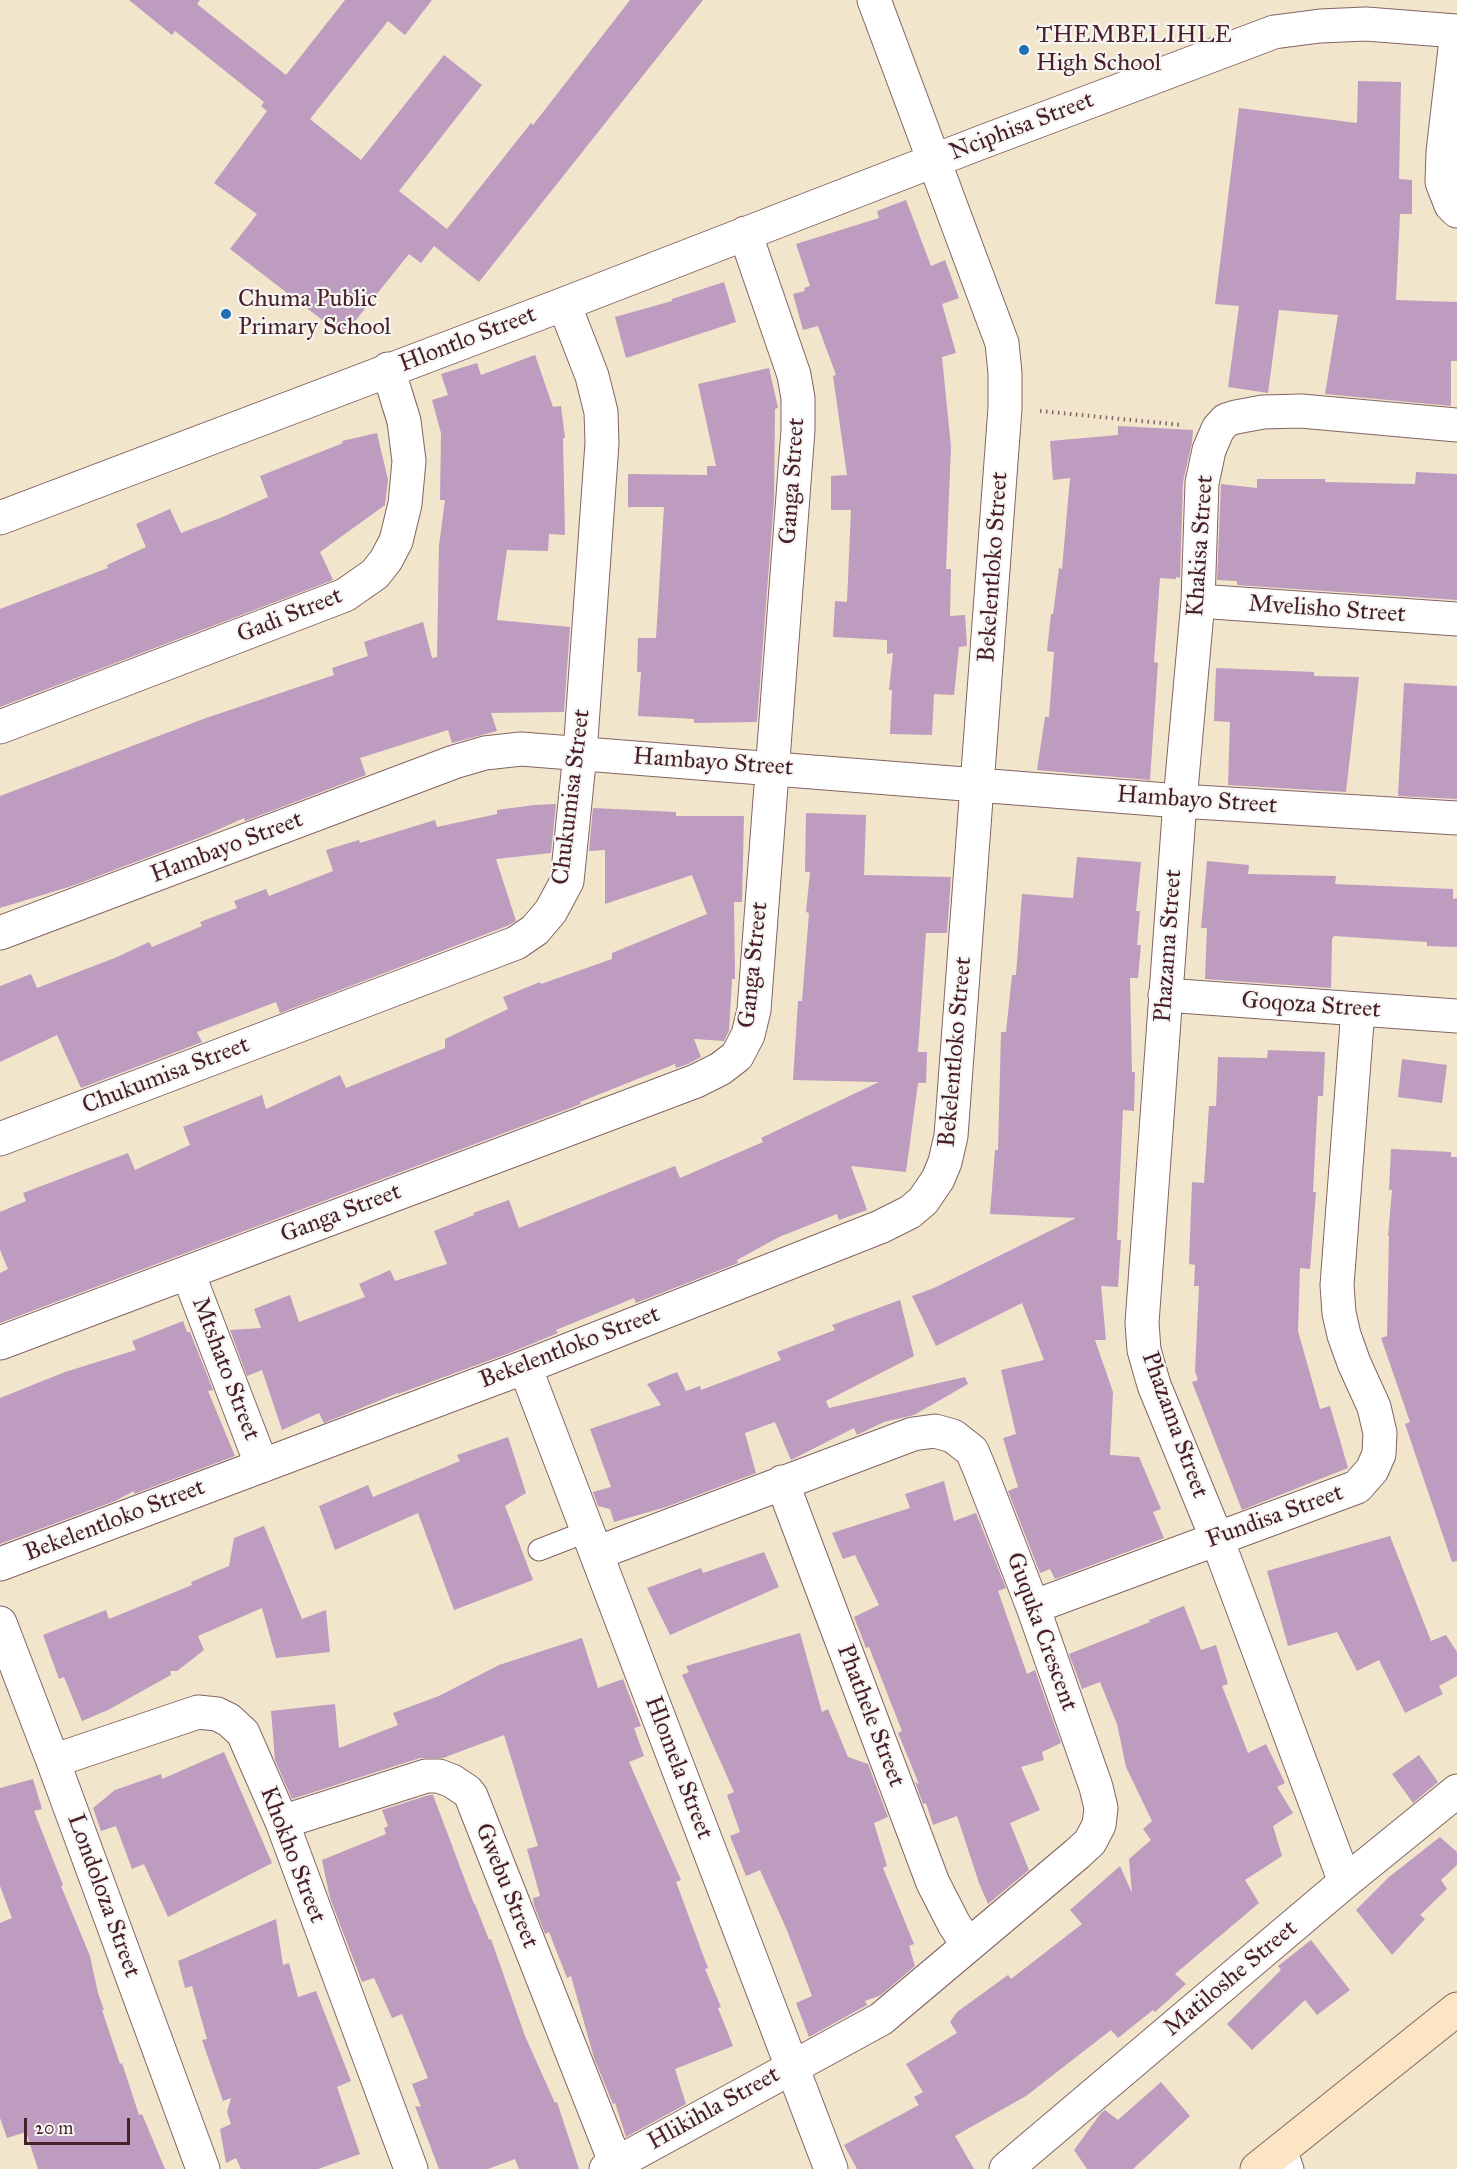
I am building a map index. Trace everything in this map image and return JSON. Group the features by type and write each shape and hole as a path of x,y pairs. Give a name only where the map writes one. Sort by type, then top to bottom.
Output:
{"main road":[{"path":"1257,2169 1289,2157 1457,2009"}],"street":[{"name":"Bekelentloko Street","path":"0,1564 525,1367 880,1227 910,1212 923,1201 938,1179 951,1136 978,784 1005,408 1002,343 874,0"},
{"name":"Nciphisa Street","path":"935,160 1274,32 1320,26 1365,24 1457,31"},
{"path":"1457,31 1443,152 1443,182 1451,205 1457,211"},
{"name":"Hlontlo Street","path":"0,518 564,304 935,160"},
{"name":"Ganga Street","path":"0,1343 696,1081 720,1069 737,1056 748,1035 754,1010 798,430 798,398 794,375 745,233"},
{"name":"Chukumisa Street","path":"0,1139 516,942 545,920 559,899 567,881 580,753 602,443 600,412 592,376 564,304"},
{"name":"Gadi Street","path":"0,727 345,595 375,574 396,542 405,504 409,461 404,421 388,369"},
{"path":"1218,429 1226,420 1236,417 1263,412 1301,411 1457,425"},
{"name":"Khakisa Street","path":"1180,801 1197,601 1202,483 1209,450 1218,429"},
{"name":"Mvelisho Street","path":"1197,601 1457,619"},
{"name":"Hambayo Street","path":"0,933 454,762 485,753 521,749 1180,801 1457,818"},
{"name":"Phazama Street","path":"1180,801 1142,1323 1144,1350 1154,1385 1217,1539 1345,1882"},
{"name":"Goqoza Street","path":"1166,995 1457,1016"},
{"name":"Fundisa Street","path":"1033,1607 1357,1487 1372,1470 1379,1454 1380,1433 1374,1407 1344,1335 1339,1313 1337,1285 1358,1009"},
{"name":"Mtshato Street","path":"188,1273 262,1466"},
{"name":"Hlomela Street","path":"525,1367 831,2169"},
{"name":"Guquka Crescent","path":"592,1542 782,1482 913,1434 935,1431 953,1436 972,1451 1033,1607 1096,1787 1101,1808 1099,1825 1090,1842 1077,1854 881,2019 791,2066"},
{"name":"Phathele Street","path":"782,1482 933,1884 968,1946"},
{"name":"Londoloza Street","path":"0,1623 203,2169"},
{"name":"Khokho Street","path":"53,1761 198,1712 217,1714 229,1720 243,1733 282,1822 411,2169"},
{"name":"Gwebu Street","path":"282,1822 426,1776 439,1776 452,1780 467,1791 611,2166"},
{"name":"Matiloshe Street","path":"1006,2169 1345,1882 1457,1791"},
{"name":"Hlikihla Street","path":"611,2166 791,2066"}],"lane":[{"path":"539,1550 592,1542"}],"path":[{"path":"1005,408 1218,429"}],"building":[{"path":"129,0 200,0 197,4 286,75 345,0 432,0 405,35 388,21 310,119 361,160 444,55 482,85 399,191 447,229 531,123 533,125 630,0 703,0 479,282 434,246 421,263 409,254 343,336 230,249 257,214 214,183 267,111 261,106 264,102 175,31 172,35"},
{"path":"1358,81 1401,82 1399,179 1412,180 1412,214 1400,214 1396,300 1457,302 1457,361 1451,361 1451,406 1325,394 1338,315 1279,310 1268,393 1228,387 1239,306 1215,304 1239,108 1357,123"},
{"path":"906,200 931,266 945,260 959,298 942,304 956,353 942,357 951,447 946,569 951,569 950,616 965,615 967,646 959,647 954,695 934,694 932,735 890,734 892,690 889,690 893,653 887,654 887,640 833,637 835,601 847,602 851,510 831,510 831,476 847,475 833,376 836,375 818,326 803,330 793,294 805,291 804,288 810,286 796,244 879,218 877,211"},
{"path":"724,282 736,322 626,358 615,317 672,301 672,299"},
{"path":"535,355 553,407 561,406 565,438 563,438 565,535 549,534 548,551 507,550 497,620 570,627 564,712 491,713 497,731 452,743 448,730 360,758 366,775 245,821 244,818 75,885 0,908 0,796 206,718 334,675 332,668 368,656 364,642 423,622 432,658 437,657 439,545 445,500 440,500 441,433 432,400 448,395 441,374 477,363 481,375"},
{"path":"769,368 778,408 775,409 774,500 757,722 694,723 694,719 638,716 641,672 637,672 638,638 656,638 664,507 628,507 628,474 707,475 707,466 716,466 698,384"},
{"path":"1118,426 1193,430 1183,482 1180,578 1160,578 1154,662 1158,663 1150,780 1037,770 1045,717 1049,717 1054,652 1047,651 1059,568 1062,569 1070,478 1053,480 1050,441 1118,435"},
{"path":"377,433 388,480 385,505 320,552 333,580 0,707 0,609 108,568 107,565 146,547 136,524 170,509 181,533 268,497 260,476 343,443 342,441"},
{"path":"1416,472 1457,474 1457,600 1237,585 1237,581 1217,580 1221,484 1257,488 1257,479 1325,479 1325,482 1415,484"},
{"path":"1216,668 1314,672 1314,676 1359,677 1346,792 1228,785 1230,722 1214,721"},
{"path":"1404,683 1457,686 1457,799 1398,796"},
{"path":"556,804 551,853 496,859 516,921 507,926 280,1013 276,1002 197,1032 202,1042 81,1088 57,1035 0,1062 0,986 31,974 37,988 149,942 152,947 202,926 200,922 237,908 234,901 266,889 269,896 333,871 326,850 359,840 360,843 435,820 437,827 497,814 497,810"},
{"path":"593,808 676,812 676,816 744,816 742,902 734,902 735,979 732,979 729,1031 724,1041 694,1039 701,1057 688,1064 676,1068 675,1064 580,1102 581,1104 0,1323 0,1273 8,1269 0,1250 0,1212 26,1201 23,1193 128,1153 135,1170 190,1145 183,1127 262,1095 266,1109 340,1075 346,1088 445,1048 445,1039 508,1009 503,997 540,982 541,984 612,959 612,953 707,914 692,875 605,904 605,850 589,851"},
{"path":"806,813 866,815 864,875 951,877 947,933 926,933 918,1052 927,1052 926,1083 918,1083 906,1172 851,1166 867,1210 839,1220 837,1214 779,1237 737,1260 738,1263 636,1303 634,1298 556,1330 558,1333 512,1352 398,1393 324,1423 319,1413 282,1430 262,1370 247,1376 230,1330 261,1328 254,1309 290,1295 299,1322 365,1297 359,1284 390,1270 395,1281 447,1264 434,1231 474,1215 473,1213 509,1200 519,1228 675,1166 680,1178 763,1142 761,1138 879,1082 793,1080 798,1001 802,1001 809,913 806,912 810,872 805,872"},
{"path":"1077,857 1141,862 1136,911 1140,911 1137,945 1141,945 1138,978 1130,978 1132,1072 1135,1072 1134,1111 1123,1110 1117,1240 1121,1240 1118,1287 1101,1286 1106,1340 1095,1340 1113,1392 1110,1455 1139,1457 1161,1509 1153,1512 1164,1538 1055,1579 1050,1569 1040,1573 1008,1491 1018,1487 1003,1438 1016,1434 1001,1370 1044,1360 1022,1303 936,1346 912,1296 934,1288 1076,1218 990,1214 995,1150 998,1150 1001,1032 1006,1032 1012,975 1016,975 1022,894 1073,898"},
{"path":"1207,861 1249,865 1248,874 1336,876 1335,884 1453,889 1453,899 1457,898 1457,947 1427,946 1427,942 1334,936 1332,939 1331,988 1205,979 1207,928 1201,928"},
{"path":"1268,1050 1325,1052 1323,1096 1318,1096 1313,1192 1316,1192 1310,1269 1300,1268 1298,1331 1320,1409 1330,1406 1348,1468 1242,1510 1192,1382 1198,1380 1195,1371 1199,1286 1194,1286 1195,1265 1189,1264 1192,1182 1204,1183 1209,1106 1216,1106 1218,1057 1267,1058"},
{"path":"1402,1059 1447,1065 1442,1103 1398,1097"},
{"path":"1391,1149 1451,1152 1451,1157 1457,1157 1457,1561 1452,1562 1405,1424 1410,1422 1381,1338 1387,1336 1388,1236 1392,1190 1389,1190"},
{"path":"900,1300 914,1356 826,1401 829,1408 965,1377 968,1384 914,1415 884,1422 857,1435 854,1428 791,1460 775,1422 745,1433 756,1473 666,1507 614,1522 610,1509 598,1506 593,1492 611,1487 590,1429 661,1405 647,1384 677,1372 686,1391 700,1386 701,1390 781,1360 777,1352 835,1330 832,1325"},
{"path":"183,1321 187,1332 190,1332 213,1390 208,1391 235,1456 134,1494 134,1491 115,1501 0,1544 0,1398 65,1372 136,1350 132,1341"},
{"path":"508,1437 526,1493 505,1506 533,1580 454,1610 418,1513 335,1550 319,1506 368,1485 373,1497 460,1461 457,1455"},
{"path":"944,1481 954,1521 976,1513 1006,1588 998,1591 1027,1674 1035,1670 1061,1743 1042,1752 1044,1760 1021,1767 1040,1810 1010,1823 1029,1870 988,1904 957,1816 933,1825 926,1803 923,1804 915,1782 919,1784 898,1733 902,1731 869,1647 866,1648 854,1617 879,1605 855,1555 843,1559 832,1533 910,1508 905,1494"},
{"path":"264,1526 302,1619 326,1610 330,1652 276,1658 262,1608 198,1636 204,1650 177,1671 170,1671 171,1675 108,1710 82,1721 64,1677 59,1679 43,1635 106,1610 109,1619 192,1585 191,1582 229,1566 234,1538"},
{"path":"1390,1536 1431,1641 1446,1635 1457,1652 1457,1676 1439,1686 1443,1694 1405,1713 1379,1660 1357,1671 1337,1632 1288,1646 1267,1571"},
{"path":"764,1552 779,1587 670,1635 647,1588 701,1568 703,1573"},
{"path":"1184,1606 1201,1650 1216,1645 1228,1684 1222,1686 1248,1753 1266,1744 1285,1783 1277,1787 1293,1813 1273,1826 1282,1856 1245,1880 1259,1903 1175,1974 1186,1984 1155,2012 1153,2010 1118,2038 1111,2030 1026,2096 955,2136 974,2169 857,2169 844,2145 919,2105 914,2097 923,2092 906,2064 957,2033 950,2022 957,2012 1008,1975 1011,1979 1082,1924 1070,1910 1120,1866 1132,1893 1129,1859 1151,1840 1143,1829 1152,1821 1126,1767 1117,1724 1100,1682 1082,1689 1069,1654"},
{"path":"800,1633 822,1712 828,1709 848,1757 868,1764 888,1817 874,1823 887,1866 883,1868 914,1944 909,1946 915,1966 881,1995 865,2001 867,2005 809,2037 796,2003 812,1996 786,1928 760,1870 746,1876 730,1836 740,1832 727,1795 734,1792 682,1675 689,1672 686,1666"},
{"path":"582,1638 598,1688 623,1679 641,1726 634,1728 644,1756 629,1762 681,1880 676,1882 708,1968 705,1969 721,2007 718,2008 733,2046 675,2069 686,2104 626,2137 615,2103 613,2104 594,2058 571,1976 567,1978 549,1932 545,1934 534,1905 533,1898 540,1896 527,1849 538,1846 504,1735 443,1758 420,1758 292,1799 275,1760 271,1711 335,1704 339,1748 398,1725 393,1713 439,1696 499,1665"},
{"path":"224,1752 272,1863 168,1917 144,1864 132,1869 116,1826 101,1831 93,1808 115,1790 161,1774 162,1779"},
{"path":"1419,1755 1438,1782 1413,1803 1392,1774"},
{"path":"33,1779 42,1809 34,1811 63,1885 61,1886 90,1956 104,2010 102,2010 120,2064 122,2063 139,2115 142,2114 165,2169 38,2169 26,2132 7,2138 0,2118 0,1923 12,1918 0,1886 0,1788"},
{"path":"433,1795 474,1904 489,1940 491,1939 525,2036 555,2103 557,2102 579,2169 519,2169 515,2159 488,2169 439,2169 415,2106 421,2107 412,2084 428,2078 402,2014 392,2018 374,1978 362,1982 330,1898 322,1860 386,1834 384,1828 388,1826 382,1810"},
{"path":"1440,1837 1457,1852 1457,1865 1441,1880 1447,1889 1420,1915 1425,1919 1392,1955 1356,1910 1389,1877"},
{"path":"276,1919 283,1965 289,1963 298,1997 316,1991 351,2081 337,2087 360,2154 318,2169 241,2169 236,2158 226,2163 220,2129 231,2124 227,2112 231,2098 223,2101 202,2040 207,2039 192,1986 185,1988 178,1961"},
{"path":"1311,1940 1350,1990 1317,2015 1305,2000 1252,2050 1227,2024 1281,1970 1278,1966"},
{"path":"1161,2082 1190,2116 1133,2169 1087,2169 1074,2150 1101,2113 1105,2110 1118,2120"}],"place":[{"name":"THEMBELIHLE High School","path":"1024,50"},
{"name":"Chuma Public Primary School","path":"226,314"}]}
